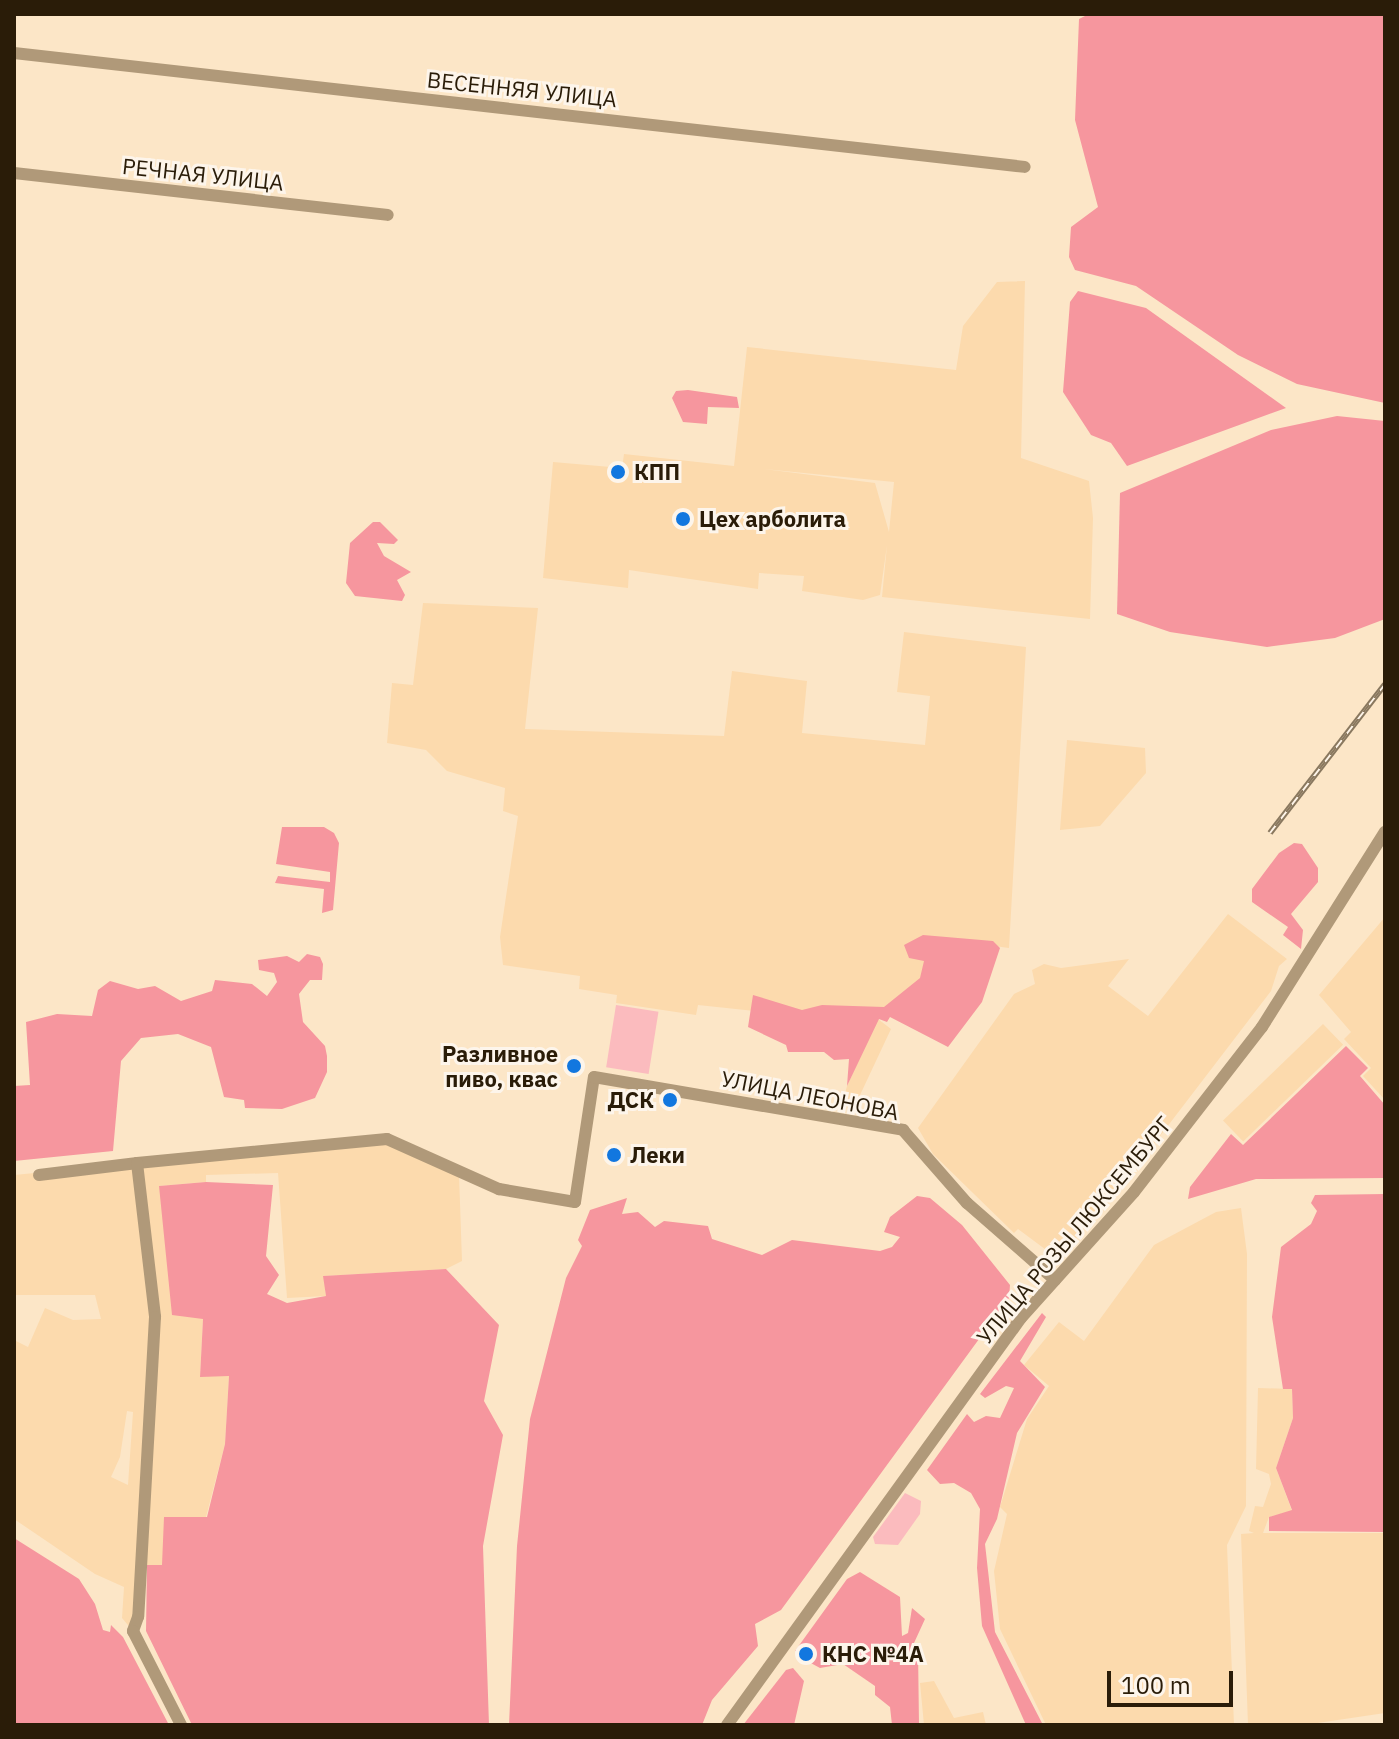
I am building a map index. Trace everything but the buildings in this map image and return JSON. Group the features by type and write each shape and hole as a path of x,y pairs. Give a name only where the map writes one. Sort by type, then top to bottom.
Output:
{"street":[{"name":"ВЕСЕННЯЯ УЛИЦА","path":"14,53 1025,167"},
{"name":"РЕЧНАЯ УЛИЦА","path":"14,173 388,215"},
{"name":"УЛИЦА РОЗЫ ЛЮКСЕМБУРГ","path":"727,1725 1021,1318 1134,1192 1262,1027 1385,832"},
{"name":"УЛИЦА ЛЕОНОВА","path":"137,1163 387,1139 499,1189 575,1202 594,1077 903,1130 967,1203 1055,1280"},
{"path":"39,1175 137,1163 155,1317 138,1617 133,1631 181,1725"}],"shaded area":[{"path":"1089,14 1385,14 1385,403 1297,384 1238,355 1136,286 1075,270 1069,257 1071,227 1098,207 1075,120 1079,19"},
{"path":"1025,281 1021,458 1089,481 1093,518 1090,619 882,597 887,545 880,595 863,600 802,591 804,576 759,573 758,589 629,570 628,588 543,578 553,462 622,468 624,454 734,466 747,347 956,370 963,326 997,282","holes":["764,469 894,482 889,532 875,483"]},
{"path":"1078,291 1146,308 1286,408 1127,466 1111,443 1091,435 1063,392 1070,302"},
{"path":"676,391 737,397 739,408 708,407 707,424 683,422 672,398"},
{"path":"1337,416 1385,421 1385,619 1335,638 1267,647 1170,632 1117,614 1120,493 1271,430"},
{"path":"373,522 380,522 398,540 394,544 377,543 384,556 411,572 397,580 405,595 402,601 355,596 346,583 350,543"},
{"path":"423,603 538,608 525,729 724,736 732,671 807,681 802,733 925,745 930,696 897,692 904,632 1026,647 1009,948 994,946 878,1019 891,1029 853,1110 842,1105 847,1086 875,1024 698,1005 696,1015 616,1003 617,995 579,989 580,976 503,965 500,937 518,816 503,811 505,788 447,771 426,750 387,743 392,683 413,685"},
{"path":"1067,740 1145,748 1146,773 1100,826 1060,830"},
{"path":"282,827 324,827 334,833 339,843 333,910 322,913 324,889 275,883 278,876 330,882 330,872 276,864"},
{"path":"1294,843 1302,844 1318,868 1318,882 1291,914 1303,930 1301,949 1283,935 1288,927 1252,902 1252,889 1279,853"},
{"path":"1228,914 1287,959 1279,966 1271,991 1105,1208 1057,1258 1018,1229 1014,1233 933,1154 918,1128 1014,994 1035,984 1032,970 1044,964 1061,968 1129,959 1108,986 1148,1016"},
{"path":"1385,917 1385,1100 1363,1076 1371,1068 1344,1039 1351,1032 1319,995"},
{"path":"923,935 993,941 1000,948 982,1002 948,1047 890,1017 887,1022 879,1019 847,1086 849,1059 834,1060 824,1052 788,1052 786,1045 748,1027 753,995 802,1010 822,1005 884,1007 920,978 924,961 909,958 904,945"},
{"path":"307,954 320,957 323,964 322,980 310,980 299,994 303,1022 325,1046 327,1056 327,1072 315,1098 282,1109 245,1108 244,1100 224,1097 211,1047 178,1034 141,1038 121,1061 113,1151 14,1161 14,1086 30,1085 26,1022 57,1014 92,1016 98,990 110,981 138,989 155,986 181,1001 212,991 215,980 252,984 267,996 277,982 274,973 259,970 258,960 287,956 299,962"},
{"path":"616,1005 658,1012 649,1074 606,1067"},
{"path":"1323,1024 1343,1045 1243,1141 1223,1121"},
{"path":"1346,1046 1368,1068 1360,1076 1385,1105 1385,1178 1256,1179 1188,1199 1190,1187 1231,1134 1243,1145"},
{"path":"387,1139 459,1174 462,1261 446,1269 324,1276 326,1296 287,1298 278,1173 206,1175 206,1182 159,1186 203,1319 200,1376 229,1376 225,1444 206,1517 162,1566 147,1565 147,1560 133,1631 122,1618 124,1587 95,1574 14,1519 14,1340 28,1347 45,1308 73,1320 101,1319 95,1295 14,1295 14,1175","holes":["127,1411 133,1412 128,1485 111,1477 120,1457"]},
{"path":"206,1182 273,1185 266,1256 279,1275 267,1294 287,1303 326,1296 323,1276 446,1269 499,1325 484,1401 503,1435 483,1546 489,1725 192,1725 146,1631 147,1565 162,1565 164,1517 207,1517 225,1444 229,1376 200,1377 203,1319 172,1315 159,1186"},
{"path":"1385,1194 1385,1532 1269,1531 1269,1517 1292,1510 1276,1468 1293,1418 1292,1389 1283,1389 1272,1317 1281,1247 1311,1224 1317,1211 1311,1203 1315,1195"},
{"path":"917,1196 930,1198 962,1225 1010,1285 1009,1298 781,1610 755,1624 758,1646 712,1700 702,1725 509,1725 517,1546 530,1419 566,1278 582,1246 578,1240 590,1210 627,1198 622,1214 638,1212 655,1227 664,1221 708,1226 712,1239 762,1255 792,1240 880,1251 892,1247 900,1237 884,1232 890,1217"},
{"path":"1241,1208 1247,1254 1246,1506 1227,1545 1234,1725 1046,1725 1000,1629 994,1571 1007,1514 1000,1507 1027,1419 1049,1386 1024,1365 1059,1322 1084,1341 1154,1245 1216,1212"},
{"path":"1042,1313 1046,1317 1020,1361 1045,1387 1017,1433 997,1519 985,1544 995,1632 1043,1725 1026,1725 982,1626 977,1568 980,1509 971,1493 954,1483 940,1484 927,1470 967,1414 974,1422 986,1416 1000,1418 1014,1388 1006,1386 985,1398 980,1394"},
{"path":"1258,1388 1292,1389 1293,1418 1276,1468 1292,1511 1269,1517 1263,1533 1385,1533 1385,1713 1304,1725 1248,1725 1241,1534 1254,1533 1249,1531 1255,1506 1263,1507 1271,1484 1269,1474 1256,1469"},
{"path":"905,1493 921,1501 920,1514 898,1545 875,1544 873,1537"},
{"path":"14,1538 79,1579 95,1604 103,1630 110,1632 111,1625 123,1637 169,1725 14,1725"},
{"path":"860,1572 900,1597 902,1636 908,1633 912,1608 925,1619 914,1643 918,1649 919,1725 892,1725 890,1707 875,1695 875,1686 843,1664 820,1668 807,1661 810,1651 795,1651 847,1579"},
{"path":"793,1668 804,1681 794,1725 743,1725 786,1670"},
{"path":"934,1681 954,1718 983,1712 986,1725 924,1725 920,1683"}],"railway":[{"path":"1270,833 1385,684"}],"place":[{"name":"КПП","path":"618,472"},
{"name":"Цех арболита","path":"683,519"},
{"name":"Разливное пиво, квас","path":"574,1066"},
{"name":"ДСК","path":"670,1100"},
{"name":"Леки","path":"614,1155"},
{"name":"КНС №4А","path":"806,1654"}]}
